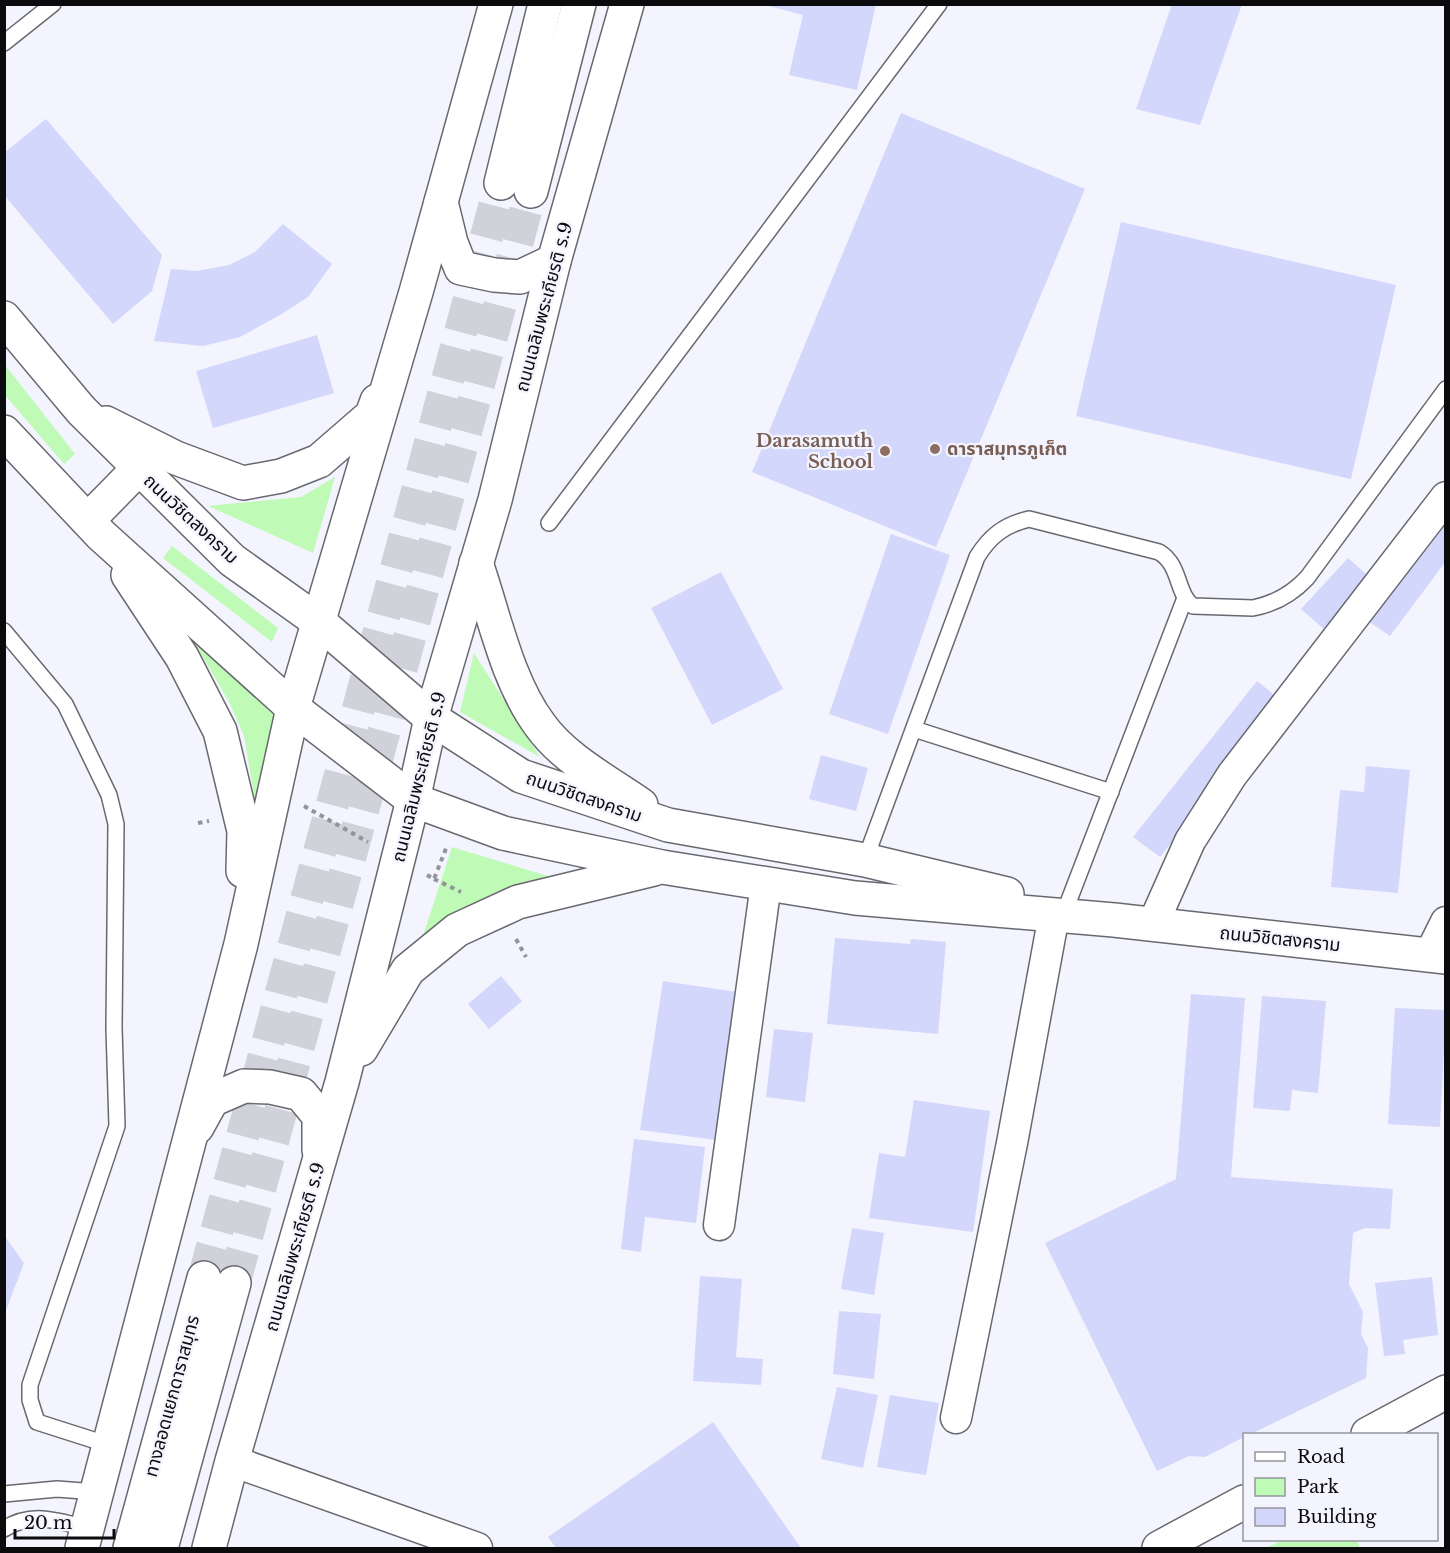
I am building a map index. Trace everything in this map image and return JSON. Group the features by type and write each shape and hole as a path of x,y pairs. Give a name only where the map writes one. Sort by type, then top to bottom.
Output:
{"main road":[{"path":"85,1538 241,944 293,708 416,292 496,4"},
{"path":"545,4 516,187 579,4"},
{"name":"ถนนเฉลิมพระเกียรติ ร.9","path":"209,1548 342,1082 413,800 431,718 495,500 554,261 627,4"},
{"path":"441,201 451,243 461,268 494,275 520,277 554,261"},
{"path":"81,410 176,458 243,483 281,476 319,461 372,415 416,292"},
{"name":"ถนนวิชิตสงคราม","path":"4,318 81,410 232,560 319,622 431,718 521,776 668,825 865,860 1060,911 1114,920 1437,956"},
{"name":"ถนนวิชิตสงคราม","path":"4,432 95,527 293,708 413,800 503,833 662,867 855,898 1060,911"},
{"path":"138,469 95,527 182,657 220,731 244,831 241,944"},
{"path":"476,563 518,688 541,727 570,755 668,825"},
{"path":"342,1082 408,969 457,930 518,902 662,867"},
{"path":"189,1141 212,1100 244,1086 270,1087 301,1094 319,1116 319,1163"},
{"name":"ทางลอดแยกดาราสมุทร","path":"130,1548 219,1280 161,1548"},
{"path":"1370,1433 1446,1392"},
{"path":"1158,1548 1243,1503"}],"street":[{"path":"1153,924 1190,841 1232,775 1446,497"},
{"path":"719,1225 766,884"},
{"path":"956,1418 1060,911"},
{"path":"1437,956 1446,922"},
{"path":"232,1461 477,1548"}],"lane":[{"path":"4,43 52,4"},
{"path":"549,523 939,4"},
{"path":"865,860 977,557 987,542 999,531 1013,523 1029,519 1158,552 1176,571 1185,598 1193,606 1253,608 1269,604 1295,590 1306,578 1446,388"},
{"path":"1060,911 1111,792 1185,598"},
{"path":"4,632 65,704 109,795 116,824 114,1028 117,1126 30,1385 30,1400 37,1422 109,1445"},
{"path":"914,729 1111,792"},
{"path":"4,1494 57,1489 96,1492"},
{"path":"4,1529 18,1521 43,1518 85,1538"}],"path":[{"path":"275,790 434,879 458,817"}],"green space":[{"path":"5,365 75,454 64,464 5,395"},
{"path":"335,477 313,553 208,506 301,497"},
{"path":"172,546 278,628 272,642 163,558"},
{"path":"196,645 275,713 257,812 244,736 230,704"},
{"path":"474,653 540,757 460,712"},
{"path":"452,847 568,882 417,954"},
{"path":"1282,1541 1357,1541 1360,1548 1265,1548"}],"building":[{"path":"761,4 876,4 857,90 789,75 803,15"},
{"path":"1172,4 1242,4 1200,125 1136,109"},
{"path":"901,113 1085,189 936,547 752,472"},
{"path":"46,119 162,255 152,291 113,324 4,195 4,153"},
{"path":"1121,222 1396,285 1351,479 1076,416"},
{"path":"283,224 332,264 308,297 240,337 203,346 154,341 171,269 197,271 229,265 255,252"},
{"path":"317,335 334,393 213,428 196,371"},
{"path":"1446,514 1446,561 1390,636 1368,621"},
{"path":"891,534 950,555 888,734 829,714"},
{"path":"1348,558 1372,579 1326,631 1301,609"},
{"path":"721,572 783,689 712,725 651,608"},
{"path":"1257,681 1283,702 1160,857 1133,837"},
{"path":"821,755 868,768 856,811 809,799"},
{"path":"1366,766 1410,770 1398,893 1331,887 1340,790 1364,792"},
{"path":"835,938 910,944 911,939 946,942 938,1034 827,1024"},
{"path":"501,976 522,1001 489,1029 468,1004"},
{"path":"663,981 737,992 716,1140 640,1130"},
{"path":"1191,994 1245,998 1231,1177 1393,1189 1390,1229 1365,1228 1353,1233 1349,1284 1363,1312 1361,1334 1368,1348 1366,1378 1253,1433 1243,1433 1243,1438 1205,1457 1189,1456 1157,1471 1045,1243 1176,1179"},
{"path":"1262,996 1326,1001 1318,1093 1292,1090 1290,1111 1253,1108"},
{"path":"1395,1008 1446,1010 1440,1127 1388,1124"},
{"path":"774,1029 813,1033 805,1102 766,1097"},
{"path":"914,1100 990,1111 973,1232 869,1218 879,1153 905,1157"},
{"path":"634,1139 705,1147 696,1223 645,1217 641,1252 621,1249"},
{"path":"852,1228 884,1233 874,1295 841,1289"},
{"path":"4,1235 24,1263 5,1313 4,1313"},
{"path":"700,1276 742,1279 736,1357 763,1359 761,1385 693,1381"},
{"path":"1432,1277 1438,1335 1403,1340 1405,1354 1384,1356 1375,1283"},
{"path":"839,1311 881,1314 874,1379 833,1374"},
{"path":"837,1387 878,1395 863,1468 821,1459"},
{"path":"890,1395 939,1403 926,1475 877,1467"},
{"path":"713,1422 801,1548 556,1548 548,1537"}],"tunnel":[{"path":"204,1278 501,183"},
{"path":"234,1283 531,191"}],"place":[{"name":"ดาราสมุทรภูเก็ต","path":"935,449"},
{"name":"Darasamuth School","path":"885,451"}]}
